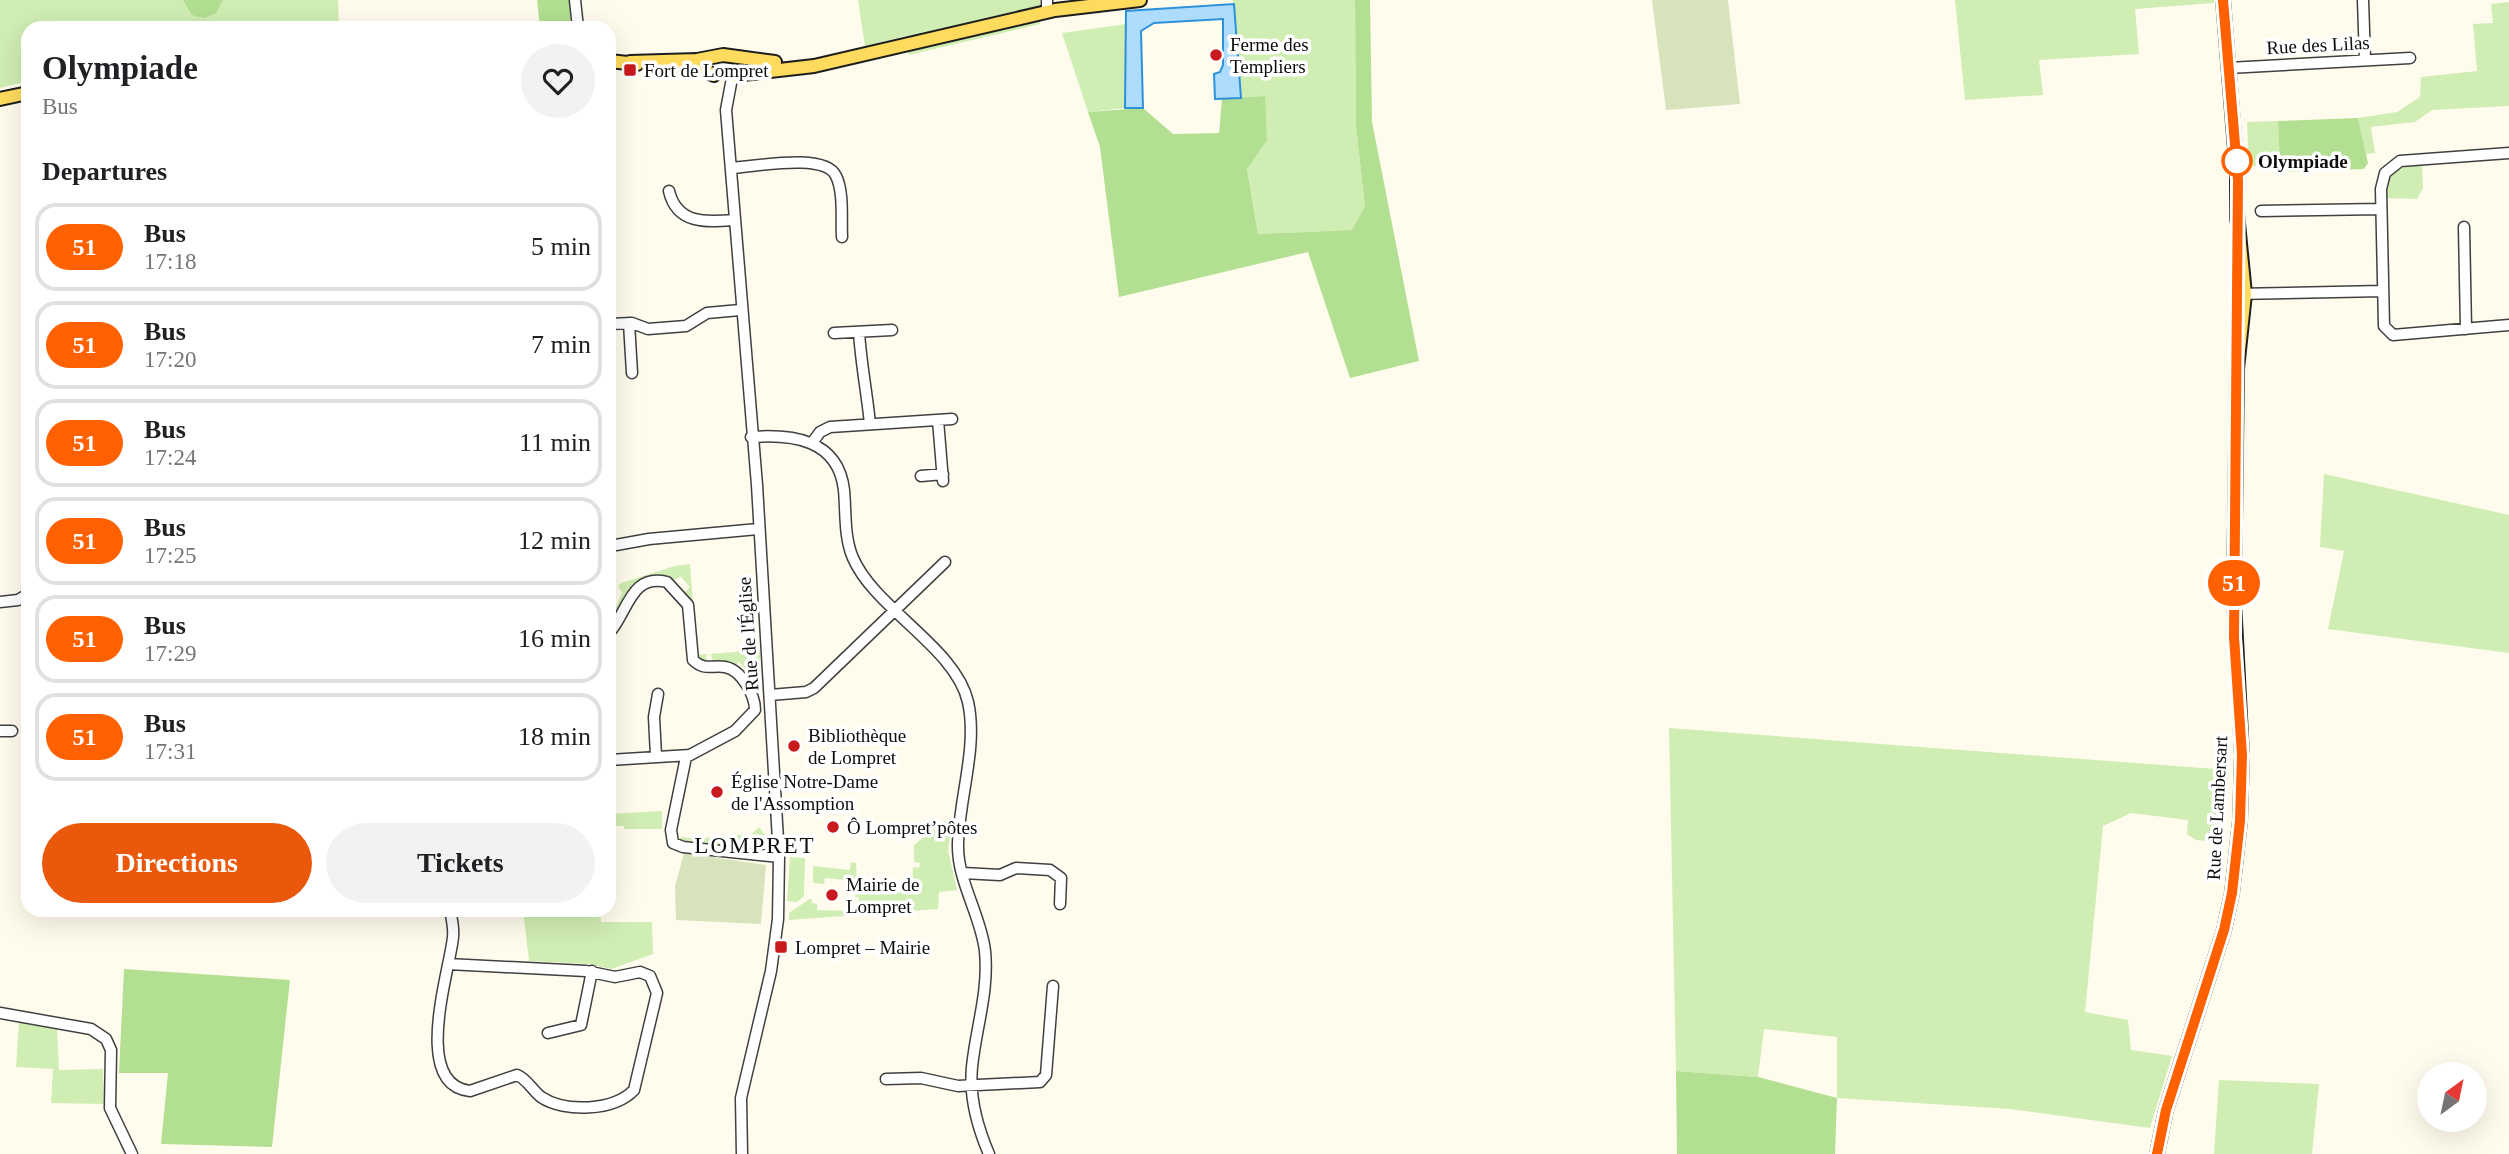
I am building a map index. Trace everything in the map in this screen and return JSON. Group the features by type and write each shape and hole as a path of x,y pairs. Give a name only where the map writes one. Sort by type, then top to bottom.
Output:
{"main road":[{"path":"616,61 703,70 725,80 748,71 806,68 906,45 1047,6 1140,0"},
{"name":"Rue de Lambersart","path":"2157,1154 2166,1110 2224,930 2238,845 2242,755 2234,637 2237,369 2241,294 2237,164 2223,0"},
{"path":"629,62 723,56 766,62 835,60"},
{"path":"723,56 736,62 734,76"},
{"path":"716,77 712,66 723,56"},
{"path":"0,99 21,94"}],"street":[{"path":"575,0 577,21"},
{"path":"2363,0 2365,60"},
{"name":"Rue des Lilas","path":"2228,68 2410,58"},
{"name":"Rue de l'Église","path":"726,110 734,76"},
{"name":"Rue de l'Église","path":"716,77 726,110 740,310 757,485 779,857 778,919 771,971 740,1101 742,1154"},
{"path":"2509,153 2396,163 2382,178 2381,209 2384,326 2387,332 2393,335 2509,325"},
{"path":"731,168 811,162 825,165 838,181 842,237"},
{"path":"669,191 674,206 688,218 702,222 734,220"},
{"path":"2261,211 2381,209"},
{"path":"2464,228 2466,329"},
{"path":"2241,294 2383,291"},
{"path":"616,324 629,323 648,328 686,326 707,313 740,310"},
{"path":"629,323 632,373"},
{"path":"834,334 891,330"},
{"path":"859,332 862,375 868,395 870,424"},
{"path":"812,443 827,428 952,419"},
{"path":"921,476 943,477 938,420"},
{"path":"751,437 782,434 812,443 831,458 841,477 848,539 857,566 953,671 968,699 970,731 958,843 962,873 979,922 986,965 985,999 973,1059 971,1085 975,1117 989,1154"},
{"path":"616,545 649,539 758,529"},
{"path":"755,698 806,692 814,688 945,562"},
{"path":"616,621 634,591 651,581 667,582 688,605 693,660 705,668 722,666 732,670 755,698 754,714 749,720 726,737 686,757 616,759"},
{"path":"0,602 21,598"},
{"path":"656,756 653,723 658,694"},
{"path":"0,731 12,731"},
{"path":"686,757 671,835 673,843 678,846 779,857"},
{"path":"962,873 1000,875 1016,868 1054,871 1061,878 1060,904"},
{"path":"448,964 592,971 615,977 643,973 655,982 657,993 634,1090 613,1104 568,1106 546,1100 517,1074 470,1091 452,1083 439,1056 436,1042 442,985 453,932 451,917"},
{"path":"548,1033 581,1025 592,971"},
{"path":"886,1079 920,1078 954,1086 1034,1084 1044,1078 1052,986"},
{"path":"0,1013 87,1028 106,1039 111,1050 110,1108 132,1154"}],"green space":[{"path":"0,0 338,0 339,21 21,21 21,83 0,88"},
{"path":"183,0 223,0 216,13 204,18 192,15"},
{"path":"537,0 569,0 570,21 539,21"},
{"path":"858,0 1040,0 1040,24 909,55 906,36 865,46"},
{"path":"1233,0 1355,0 1356,127 1365,206 1352,230 1258,234 1247,168 1267,140 1264,96 1241,98"},
{"path":"1355,0 1370,0 1372,122 1419,361 1350,378 1308,252 1119,297 1100,147 1088,112 1143,108 1173,134 1219,133 1222,99 1265,96 1267,140 1247,169 1258,234 1352,230 1365,206 1356,127"},
{"path":"1652,0 1728,0 1740,104 1666,110"},
{"path":"1955,0 2214,0 2214,3 2135,9 2139,54 2039,60 2043,95 1965,100"},
{"path":"2509,2 2509,106 2432,110 2415,122 2371,127 2375,153 2366,154 2358,118 2397,112 2420,97 2421,77 2477,71 2473,24 2493,23 2491,4"},
{"path":"1126,24 1125,108 1088,112 1062,33"},
{"path":"2358,118 2368,163 2364,169 2289,172 2288,165 2280,165 2278,121"},
{"path":"2278,121 2280,165 2249,166 2247,122"},
{"path":"2402,165 2422,165 2423,188 2417,199 2386,198 2389,176"},
{"path":"2324,474 2509,515 2509,653 2328,629 2344,551 2320,547"},
{"path":"690,564 697,655 760,650 761,691 756,691 754,688 758,684 739,662 734,666 725,661 712,661 711,654 706,655 707,661 697,658 691,604 685,592 690,587 680,576 675,580 656,577 639,583 616,613 622,593 618,586 621,583"},
{"path":"1669,728 2229,770 2222,842 2196,840 2187,834 2188,820 2131,813 2103,826 2085,1012 2128,1020 2131,1050 2172,1056 2150,1128 2010,1109 1837,1098 1837,1037 1764,1029 1758,1077 1676,1071"},
{"path":"662,811 662,829 624,829 624,826 616,826 616,814"},
{"path":"948,820 952,824 948,850 957,890 939,892 938,909 789,920 789,913 811,898 812,903 817,904 817,910 850,911 850,908 858,908 859,897 855,897 862,888 900,892 912,883 913,867 919,868 920,863 914,862 914,845 943,821"},
{"path":"759,827 767,837 768,850 680,840 681,837 751,835"},
{"path":"684,853 766,865 761,924 676,920 675,886"},
{"path":"790,857 805,858 804,896 797,902 787,901"},
{"path":"851,862 856,863 857,879 844,888 845,880 825,878 824,884 813,883 813,866 850,870"},
{"path":"524,917 601,917 601,922 652,922 653,954 611,969 589,964 529,961"},
{"path":"124,969 290,980 272,1147 161,1144 168,1073 119,1073"},
{"path":"19,1020 57,1029 59,1070 103,1069 104,1104 51,1103 53,1069 16,1067"},
{"path":"1676,1071 1758,1077 1837,1098 1835,1154 1677,1154"},
{"path":"2219,1080 2319,1084 2312,1154 2214,1154"}],"water":[{"path":"1234,4 1241,98 1215,99 1214,74 1220,72 1223,65 1223,19 1154,23 1141,31 1143,108 1125,108 1126,11"}],"bus line":[{"name":"51","path":"2157,1154 2166,1110 2224,930 2232,893 2240,821 2242,755 2234,637 2238,180 2223,0"}],"place":[{"name":"Ferme des Templiers","path":"1216,55"},
{"name":"Fort de Lompret","path":"630,70"},
{"name":"Olympiade","path":"2237,161"},
{"name":"Bibliothèque de Lompret","path":"794,746"},
{"name":"Église Notre-Dame de l'Assomption","path":"717,792"},
{"name":"Ô Lompret’pôtes","path":"833,827"},
{"name":"Mairie de Lompret","path":"832,895"},
{"name":"Lompret – Mairie","path":"781,947"}],"district":[{"name":"LOMPRET","path":"755,845"}]}
